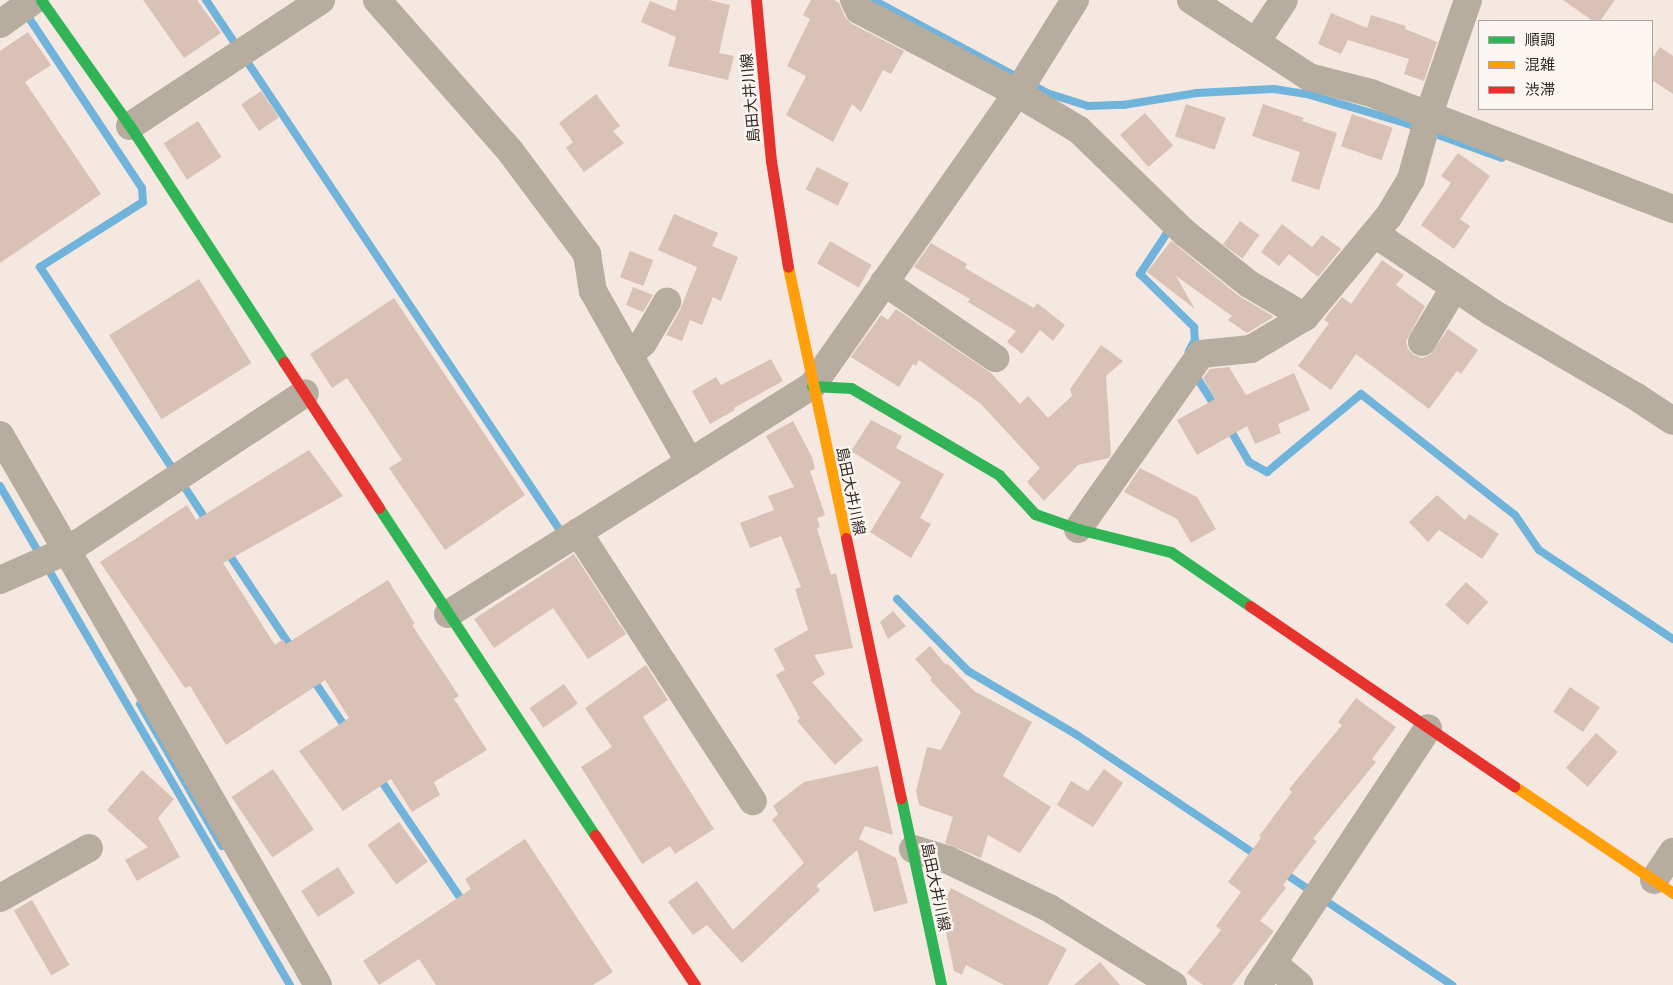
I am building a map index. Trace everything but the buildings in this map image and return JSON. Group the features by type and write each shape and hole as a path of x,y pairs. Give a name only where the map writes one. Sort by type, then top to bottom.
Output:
{"street":[{"path":"0,24 34,0"},
{"path":"41,0 130,126 306,393 448,614 695,985"},
{"path":"130,126 321,0"},
{"path":"377,0 510,151 587,254 593,290 690,463"},
{"name":"島田大井川線","path":"756,0 771,161 790,272 812,386 941,985"},
{"path":"854,0 858,10 1017,93 1079,130 1185,233 1249,284 1305,317"},
{"path":"448,614 812,386 1017,93 1075,0"},
{"path":"1191,0 1309,77 1371,93 1430,114 1673,210"},
{"path":"1256,42 1284,0"},
{"path":"1078,529 1201,354 1251,349 1305,317 1375,234 1411,179 1430,114 1468,0"},
{"path":"1375,234 1492,313 1673,421"},
{"path":"884,282 995,358"},
{"path":"1422,342 1454,288"},
{"path":"630,355 642,343 667,302"},
{"path":"812,386 850,388 999,475 1035,514 1078,529 1171,552 1428,728 1664,886 1673,852"},
{"path":"0,580 68,550 306,393"},
{"path":"0,435 318,985"},
{"path":"578,532 754,801"},
{"path":"1299,985 1266,975 1428,728"},
{"path":"0,898 89,848"},
{"path":"913,849 948,860 1049,908 1173,985"}],"waterway":[{"path":"206,0 559,529"},
{"path":"873,0 1047,93 1088,106 1123,105 1197,93 1274,89 1310,95 1405,123 1502,158"},
{"path":"25,12 142,188 143,202 40,267 208,523"},
{"path":"1169,230 1140,274 1194,327 1195,340 1189,351"},
{"path":"1194,373 1216,408"},
{"path":"1228,426 1249,462 1267,472 1361,394 1515,515 1539,550 1673,639"},
{"path":"0,486 290,985"},
{"path":"226,550 293,650"},
{"path":"897,599 968,671 1077,735 1258,856"},
{"path":"312,678 348,731"},
{"path":"140,704 222,846"},
{"path":"378,776 465,905"},
{"path":"1281,871 1452,985"}],"traffic: fast":[{"path":"41,0 130,126 284,362"},
{"path":"812,386 851,388 999,475 1035,514 1078,529 1171,552 1250,606"},
{"path":"379,508 595,835"},
{"path":"901,798 941,985"}],"traffic: slow":[{"path":"788,267 846,538"},
{"path":"1514,786 1673,893"}],"traffic: jam":[{"path":"756,0 771,161 788,267"},
{"path":"284,362 379,508"},
{"path":"846,538 901,798"},
{"path":"1250,606 1514,786"},
{"path":"595,835 695,985"}]}
